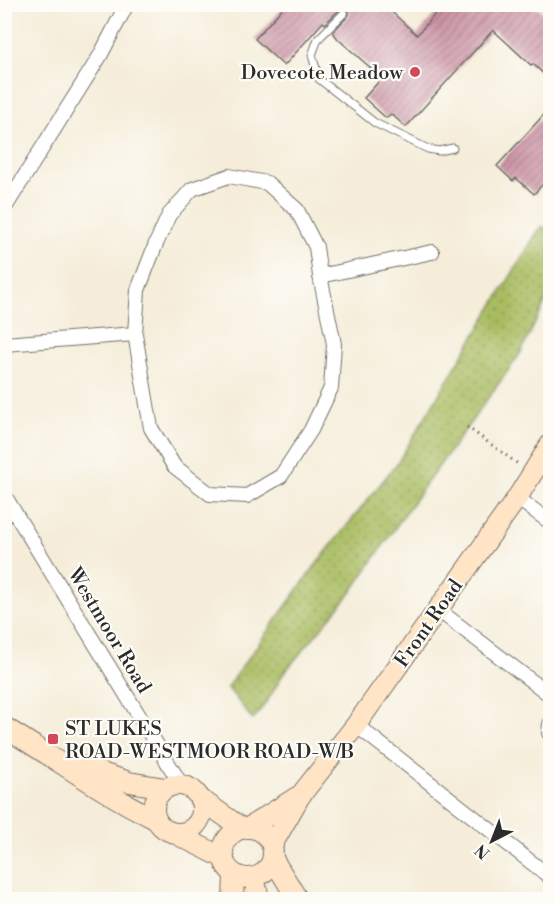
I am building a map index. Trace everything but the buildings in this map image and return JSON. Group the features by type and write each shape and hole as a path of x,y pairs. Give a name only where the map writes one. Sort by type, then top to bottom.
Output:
{"main road":[{"name":"Front Road","path":"300,796 356,725 517,498 550,445"},
{"path":"4,727 109,794 155,819"},
{"path":"44,752 89,770 129,782 190,789 199,798 245,829 261,832 267,837 272,852 298,900"},
{"path":"174,787 157,796 154,801 155,819 160,826 229,866 243,877 256,877 290,900"},
{"path":"233,900 226,841 232,834 245,829 300,796"},
{"path":"256,877 269,867 272,852 300,796"},
{"path":"176,834 186,832 197,824 202,812 199,798"},
{"path":"256,877 258,900"}],"street":[{"path":"4,209 100,56 126,4"},
{"path":"229,176 267,183 297,210 316,248 320,276 334,344 331,388 311,430 281,476 247,496 210,494 174,466 151,428 135,334 138,290 169,215 192,189 229,176"},
{"path":"320,276 432,252"},
{"path":"4,344 135,334"},
{"name":"Westmoor Road","path":"4,495 174,787"},
{"path":"517,498 550,522"},
{"path":"437,609 550,695"},
{"path":"356,725 550,877"}],"lane":[{"path":"344,13 318,39 312,55 319,79 375,123 428,149 439,151 453,148"}],"path":[{"path":"467,427 532,474"}],"green space":[{"path":"541,226 550,230 550,292 520,354 408,509 350,594 283,674 253,720 227,687 318,562 398,462"}],"place":[{"name":"Dovecote Meadow","path":"415,72"},
{"name":"ST LUKES ROAD-WESTMOOR ROAD-W/B","path":"53,739"}]}
